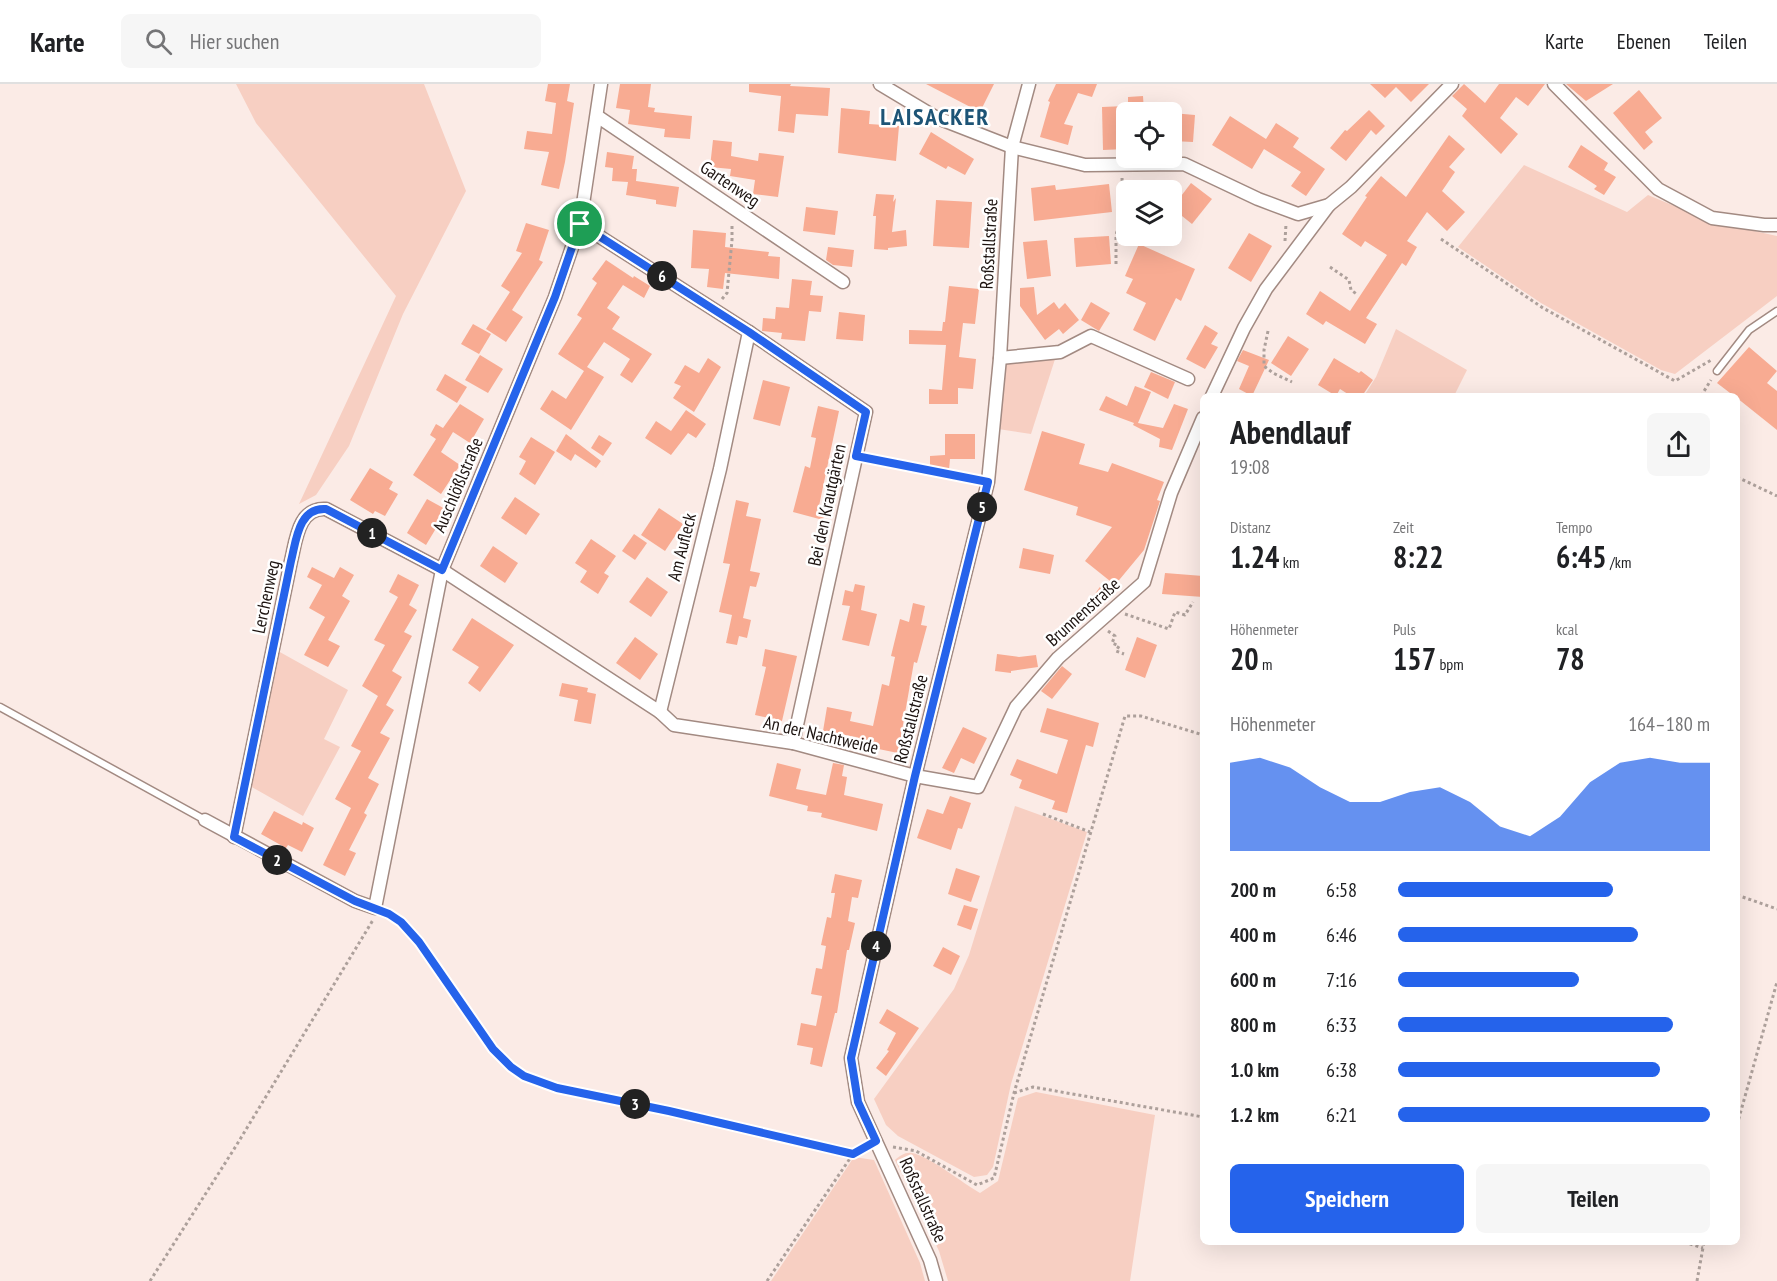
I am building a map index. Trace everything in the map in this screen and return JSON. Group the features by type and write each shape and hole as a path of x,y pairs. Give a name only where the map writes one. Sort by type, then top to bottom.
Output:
{"street":[{"name":"Auschlößlstraße","path":"375,908 442,570 555,297 580,224 601,84"},
{"path":"880,84 935,117 1012,147 1085,165 1116,165"},
{"name":"Roßstallstraße","path":"936,1281 930,1260 858,1102 851,1058 915,776 988,482 1000,358 1012,147 1029,84"},
{"path":"1213,393 1244,328 1266,289 1329,205 1351,187 1452,84"},
{"path":"1554,84 1658,189 1712,218 1777,225"},
{"name":"Gartenweg","path":"597,116 843,282"},
{"path":"1182,164 1258,200 1298,214 1329,205"},
{"path":"580,224 749,332"},
{"name":"Bei den Krautgärten","path":"749,332 866,412 793,743"},
{"name":"Am Aufleck","path":"660,712 720,469 749,332"},
{"path":"1000,358 1060,352 1091,336 1188,380"},
{"name":"Brunnenstraße","path":"978,788 1016,707 1058,658 1144,582 1172,493 1200,425"},
{"name":"Lerchenweg","path":"234,837 291,561 301,523 306,516 320,508 326,509 442,570"},
{"path":"442,570 660,712"},
{"name":"An der Nachtweide","path":"660,712 674,725 793,743 915,776 978,788"},
{"path":"205,820 355,901 375,908"}],"lane":[{"path":"1717,370 1749,330 1777,311"},
{"path":"0,707 205,820"}],"path":[{"path":"1116,264 1116,235 1123,212 1121,168"},
{"path":"713,310 727,293 732,240 731,206"},
{"path":"1285,264 1286,209"},
{"path":"1441,239 1543,309 1674,381 1738,345"},
{"path":"1330,267 1349,280 1351,290 1358,295"},
{"path":"1268,331 1264,350 1264,366 1292,382"},
{"path":"1703,393 1717,370"},
{"path":"856,456 988,482"},
{"path":"1740,478 1777,496"},
{"path":"1121,613 1169,628 1175,612 1185,615 1193,602"},
{"path":"1108,631 1115,636 1112,643 1119,646 1116,651 1124,654"},
{"path":"767,1281 853,1154 877,1144 898,1146 916,1151 977,1185 994,1178 1014,1093 1125,716 1141,716 1200,734"},
{"path":"1043,814 1090,832"},
{"path":"1740,896 1777,909"},
{"path":"150,1281 367,932 373,922 375,908 389,914 411,932 493,1049 524,1076 557,1088 853,1154"},
{"path":"1740,1114 1777,982"},
{"path":"1014,1093 1033,1087 1200,1116"},
{"path":"1694,1245 1703,1248"},
{"path":"1697,1281 1704,1245"}],"shaded area":[{"path":"236,84 424,84 466,191 403,314 349,446 316,495 299,504 396,296 256,123"},
{"path":"1524,165 1627,212 1648,195 1713,222 1777,236 1777,296 1675,374 1661,370 1541,303 1458,247"},
{"path":"1396,329 1467,370 1456,393 1366,393 1376,377"},
{"path":"1056,356 1031,434 998,429 1004,362"},
{"path":"278,651 348,690 324,739 340,747 303,816 250,786"},
{"path":"1015,806 1087,832 1011,1084 993,1167 987,1175 974,1177 898,1136 886,1125 874,1099 954,989 969,955"},
{"path":"1036,1092 1155,1115 1130,1281 948,1281 939,1251 895,1160 907,1153 919,1155 980,1193 998,1181 1018,1098"},
{"path":"854,1157 874,1160 920,1263 925,1281 771,1281"}],"building":[{"path":"548,84 570,84 567,101 574,103 559,189 541,185 549,152 524,149 527,131 552,134 556,103 545,101"},
{"path":"620,84 651,84 648,107 655,108 654,112 692,116 690,139 664,137 665,129 628,124 630,110 616,108"},
{"path":"749,84 791,84 790,86 830,88 828,116 796,114 794,133 778,131 781,96 749,92"},
{"path":"926,84 994,84 980,112"},
{"path":"1056,84 1097,84 1092,97 1078,93 1064,124 1073,126 1068,145 1040,137 1050,102 1048,101"},
{"path":"1370,84 1429,84 1411,102 1396,87 1385,98"},
{"path":"1464,84 1485,103 1499,84 1545,84 1528,106 1516,97 1500,118 1518,134 1501,154 1462,116 1467,109 1452,96"},
{"path":"1566,84 1613,84 1586,101"},
{"path":"1639,90 1662,118 1645,132 1653,142 1644,150 1613,113"},
{"path":"1143,96 1143,102 1128,102 1128,97"},
{"path":"1116,106 1116,149 1103,150 1102,107"},
{"path":"841,108 870,111 869,124 899,126 896,161 838,153"},
{"path":"1369,110 1385,126 1376,135 1371,130 1346,161 1330,148 1345,130 1347,131"},
{"path":"1182,114 1195,115 1193,142 1182,141"},
{"path":"1230,116 1266,139 1276,123 1299,138 1293,147 1325,169 1306,196 1291,186 1301,172 1264,149 1252,169 1212,145"},
{"path":"931,132 974,159 965,175 948,166 946,169 919,154"},
{"path":"1449,135 1465,149 1449,167 1455,172 1442,191 1465,212 1447,231 1427,212 1407,241 1417,247 1406,266 1402,263 1366,318 1377,324 1365,344 1326,321 1323,325 1306,314 1320,291 1350,311 1387,255 1365,241 1361,247 1342,234 1367,197 1365,196 1381,176 1406,197"},
{"path":"713,140 732,142 731,156 758,161 759,153 784,156 778,197 753,194 755,180 730,176 731,169 710,167"},
{"path":"1581,145 1608,163 1604,170 1616,177 1604,195 1594,189 1597,186 1568,167"},
{"path":"607,152 634,156 632,169 637,169 636,181 679,187 676,207 656,204 656,200 626,195 628,182 612,181 613,168 605,167"},
{"path":"1191,183 1212,199 1192,224 1182,216 1182,195"},
{"path":"1109,184 1112,212 1034,221 1031,188 1055,185 1056,190"},
{"path":"876,194 894,195 893,202 896,198 892,232 906,230 907,246 888,248 888,250 874,249 876,216 873,216"},
{"path":"936,200 972,202 969,248 933,246"},
{"path":"806,207 838,211 835,235 803,231"},
{"path":"526,223 549,230 539,260 543,262 512,310 523,317 506,342 486,329 510,292 501,286 522,253 516,251"},
{"path":"693,230 726,233 725,247 769,252 768,256 780,257 779,279 725,273 723,289 707,287 709,269 691,268"},
{"path":"1249,233 1272,246 1251,282 1228,268"},
{"path":"1109,236 1111,264 1076,267 1074,238"},
{"path":"1047,240 1051,276 1027,279 1023,242"},
{"path":"1138,246 1143,246 1195,269 1181,301 1176,298 1155,341 1133,330 1146,303 1126,293 1133,279 1125,276"},
{"path":"828,247 854,250 852,267 833,265 826,260"},
{"path":"606,260 650,286 644,298 623,285 607,308 620,317 612,329 652,354 632,383 620,375 630,359 604,342 587,367 604,377 571,430 540,409 552,390 566,399 584,371 558,354 582,318 577,315 597,283 592,279"},
{"path":"792,279 812,281 810,295 823,296 821,312 809,311 805,341 781,339 782,333 762,331 763,318 775,319 776,307 789,308"},
{"path":"949,286 979,289 975,324 963,323 959,357 976,359 973,389 958,388 958,404 929,404 929,389 942,390 946,345 909,344 909,330 942,331"},
{"path":"1034,287 1037,315 1054,302 1059,309 1065,303 1079,320 1063,334 1059,329 1045,340 1020,306 1020,288"},
{"path":"1091,302 1110,313 1099,331 1081,320"},
{"path":"839,312 865,315 863,341 836,339"},
{"path":"473,324 491,334 479,354 461,344"},
{"path":"1205,325 1218,333 1211,344 1218,347 1205,369 1186,359"},
{"path":"1288,336 1309,349 1291,376 1271,363"},
{"path":"1749,347 1777,371 1767,383 1777,391 1777,430 1740,400 1740,393 1730,393 1717,383"},
{"path":"1243,350 1269,360 1253,393 1246,393 1239,389 1249,366 1237,361"},
{"path":"480,355 503,369 488,393 465,380"},
{"path":"708,358 721,367 694,412 673,398 681,386 674,383 685,365 699,373"},
{"path":"1334,358 1359,373 1361,371 1373,380 1364,393 1346,393 1340,389 1338,393 1331,393 1318,385"},
{"path":"1151,372 1175,382 1168,399 1144,387"},
{"path":"445,374 467,387 457,403 436,390"},
{"path":"763,380 790,387 780,426 753,419"},
{"path":"1135,386 1151,392 1138,423 1163,428 1174,404 1188,409 1172,450 1159,447 1160,439 1133,425 1134,423 1099,410 1106,396 1127,406"},
{"path":"460,404 484,419 470,443 453,432 441,452 460,465 441,494 413,475 436,439 430,435 436,424 443,428"},
{"path":"818,406 839,411 819,506 826,508 823,520 793,512 805,466 810,468 816,438 811,437"},
{"path":"686,410 706,424 696,438 688,433 671,455 645,438 656,421 671,431"},
{"path":"1042,431 1085,444 1079,464 1108,472 1112,463 1164,482 1144,550 1115,585 1085,561 1112,527 1076,515 1078,507 1024,490"},
{"path":"566,434 601,461 596,468 575,454 571,461 556,451"},
{"path":"945,434 975,434 975,459 950,459 949,470 930,470 930,456 945,455"},
{"path":"599,435 612,443 603,456 591,448"},
{"path":"531,437 555,452 535,485 519,474 526,461 519,457"},
{"path":"370,468 393,482 389,489 398,494 385,516 375,511 373,514 350,500"},
{"path":"515,497 540,514 526,535 501,518"},
{"path":"427,499 447,510 426,545 407,533"},
{"path":"736,500 749,503 746,516 761,519 750,571 760,573 756,587 750,586 743,618 751,620 747,638 739,636 737,645 726,643 732,615 719,612 730,564 723,563"},
{"path":"659,508 683,524 665,551 641,535"},
{"path":"634,534 647,543 635,560 622,551"},
{"path":"591,539 616,556 604,573 609,576 598,594 580,582 587,571 575,563"},
{"path":"493,546 518,563 505,583 480,566"},
{"path":"1023,548 1054,555 1050,574 1019,568"},
{"path":"312,567 334,578 340,567 354,575 342,596 350,601 328,640 340,646 328,667 304,655 325,617 309,608 322,585 307,577"},
{"path":"1165,573 1200,576 1200,597 1162,594"},
{"path":"398,574 419,585 409,605 417,610 404,632 412,636 392,671 402,677 386,705 394,710 380,733 390,738 368,778 379,784 364,813 367,815 349,850 356,853 345,876 323,865 351,808 335,799 361,751 351,746 378,696 362,686 385,645 374,640 398,597 389,592"},
{"path":"647,577 668,592 651,617 629,602"},
{"path":"855,584 865,586 861,610 877,614 869,646 842,640 850,606 842,605 845,590 853,592"},
{"path":"1102,584 1112,591 1102,605 1092,598"},
{"path":"913,603 925,606 921,625 927,626 917,663 914,662 898,753 854,744 856,737 823,731 827,707 852,712 850,721 873,726 882,684 889,686 895,657 891,656 900,619 909,622"},
{"path":"472,618 514,645 480,692 468,683 479,667 452,650"},
{"path":"635,637 658,654 640,680 616,663"},
{"path":"1137,637 1157,645 1145,678 1125,670"},
{"path":"765,649 797,656 782,721 755,715 766,667 762,666"},
{"path":"997,654 1019,657 1036,655 1038,667 1011,671 1011,673 995,671"},
{"path":"1062,666 1072,674 1052,699 1041,691"},
{"path":"562,683 588,688 587,692 596,694 591,724 574,721 578,700 559,696"},
{"path":"1047,708 1099,723 1093,747 1086,745 1067,813 1052,809 1055,801 1019,788 1022,780 1010,775 1017,759 1057,774 1068,740 1040,732"},
{"path":"963,727 987,738 974,764 961,758 954,773 942,768"},
{"path":"777,763 801,769 796,789 826,795 833,763 844,765 842,776 847,777 844,795 883,804 877,831 821,817 822,813 807,811 808,806 769,796"},
{"path":"950,796 971,803 962,829 958,828 951,850 917,838 927,809 943,814"},
{"path":"274,811 302,825 303,822 314,828 302,852 288,845 286,848 261,834"},
{"path":"956,868 980,876 971,902 948,894"},
{"path":"835,874 862,880 858,898 852,897 848,921 855,923 849,950 847,950 837,1013 835,1013 822,1067 810,1064 813,1048 797,1045 801,1023 816,1026 822,996 811,994 816,968 822,969 826,946 821,945 827,917 831,918 835,893 831,893"},
{"path":"964,905 978,909 971,930 957,925"},
{"path":"943,947 960,956 951,975 933,966"},
{"path":"887,1009 919,1028 886,1076 876,1068 889,1051 887,1050 896,1033 879,1023"}],"district":[{"name":"LAISACKER","path":"935,117"}],"route":[{"path":"580,224 749,332 866,412 856,456 988,482 915,776 851,1058 858,1102 876,1141 853,1154 669,1111 557,1088 524,1076 493,1049 419,942 401,922 389,914 355,901 288,867 234,837 291,561 301,523 312,512 320,508 326,509 442,570 555,297 580,224"}]}
